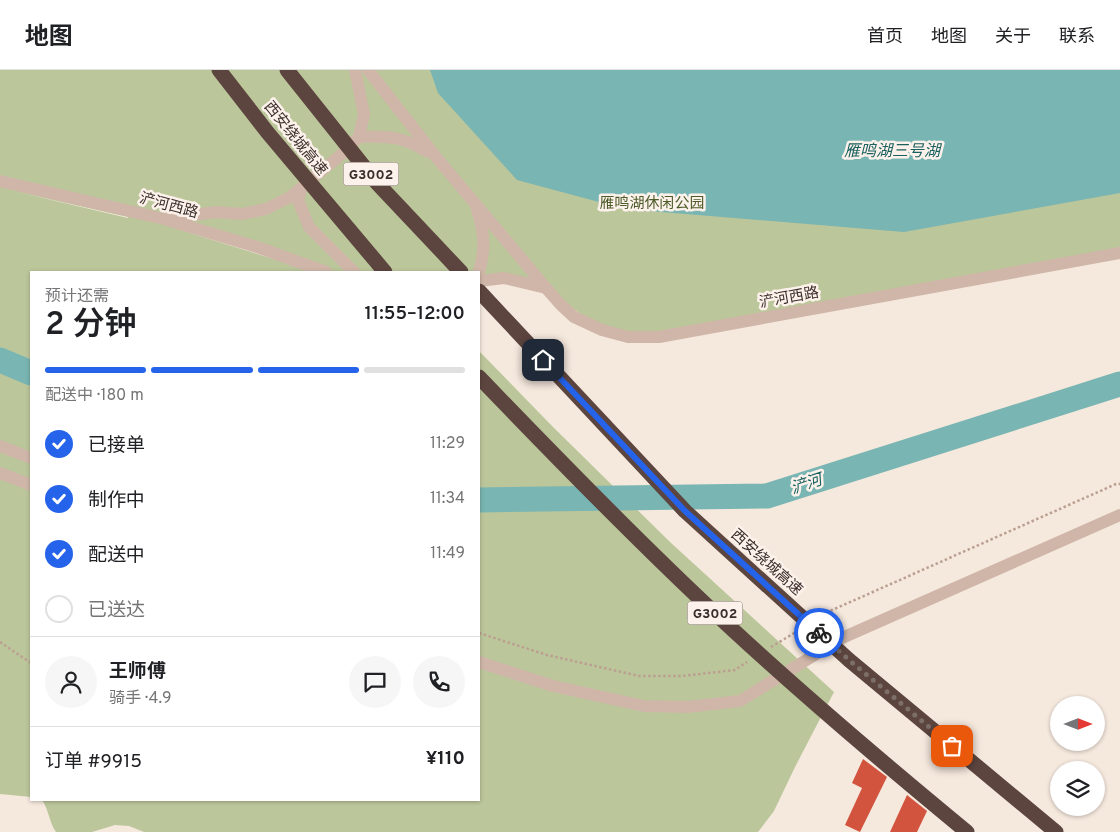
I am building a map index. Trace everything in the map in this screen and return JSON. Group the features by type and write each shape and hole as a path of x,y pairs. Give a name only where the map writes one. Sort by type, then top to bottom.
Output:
{"highway":[{"name":"西安绕城高速","path":"219,70 268,133 384,271"},
{"name":"G3002","path":"287,70 377,183 460,271"},
{"name":"西安绕城高速","path":"480,292 685,511 849,660 1056,832"},
{"name":"G3002","path":"480,378 552,453 700,599 814,702 967,832"}],"street":[{"path":"164,219 217,212 242,214 266,208 290,197 342,154 359,137 364,114 355,70"},
{"name":"浐河西路","path":"368,70 436,157 561,306 574,317 602,330 628,336 659,337 1120,253"},
{"path":"359,137 389,136 414,143 436,157"},
{"name":"浐河西路","path":"0,181 164,219 257,247 323,271"},
{"path":"302,187 298,200 309,227 353,271"},
{"path":"475,204 484,233 482,262 479,271"},
{"path":"480,281 504,278 546,288"},
{"path":"0,446 30,458"},
{"path":"0,473 30,485"},
{"path":"480,662 552,686 644,706 687,707 740,701 842,638 1120,515"}],"path":[{"path":"814,620 830,611 1116,484 1120,484"},
{"path":"766,650 798,630"},
{"path":"480,633 547,655 639,676 682,676 735,670 751,660"},
{"path":"0,642 30,662"}],"green space":[{"name":"雁鸣湖休闲公园","path":"0,70 1120,70 1120,253 659,337 602,330 546,288 480,281 480,271 323,271 174,228 312,271 30,271 30,797 0,794","holes":["13,191 128,217 128,218"]},
{"path":"480,352 670,542 834,692 774,811 758,832 144,832 129,826 115,825 92,832 56,832 42,801 480,801"}],"water":[{"name":"雁鸣湖三号湖","path":"430,70 1120,70 1120,193 904,232 625,209 517,180 438,93"}],"building":[{"path":"863,759 887,777 860,832 845,825 862,788 852,783"},
{"path":"907,795 927,811 917,832 890,832"}],"waterway":[{"name":"浐河","path":"0,360 30,373"},
{"name":"浐河","path":"480,500 767,496 1120,384"}],"way so far":[{"path":"819,633 952,746"}],"route":[{"path":"543,360 685,511 819,633"}]}
